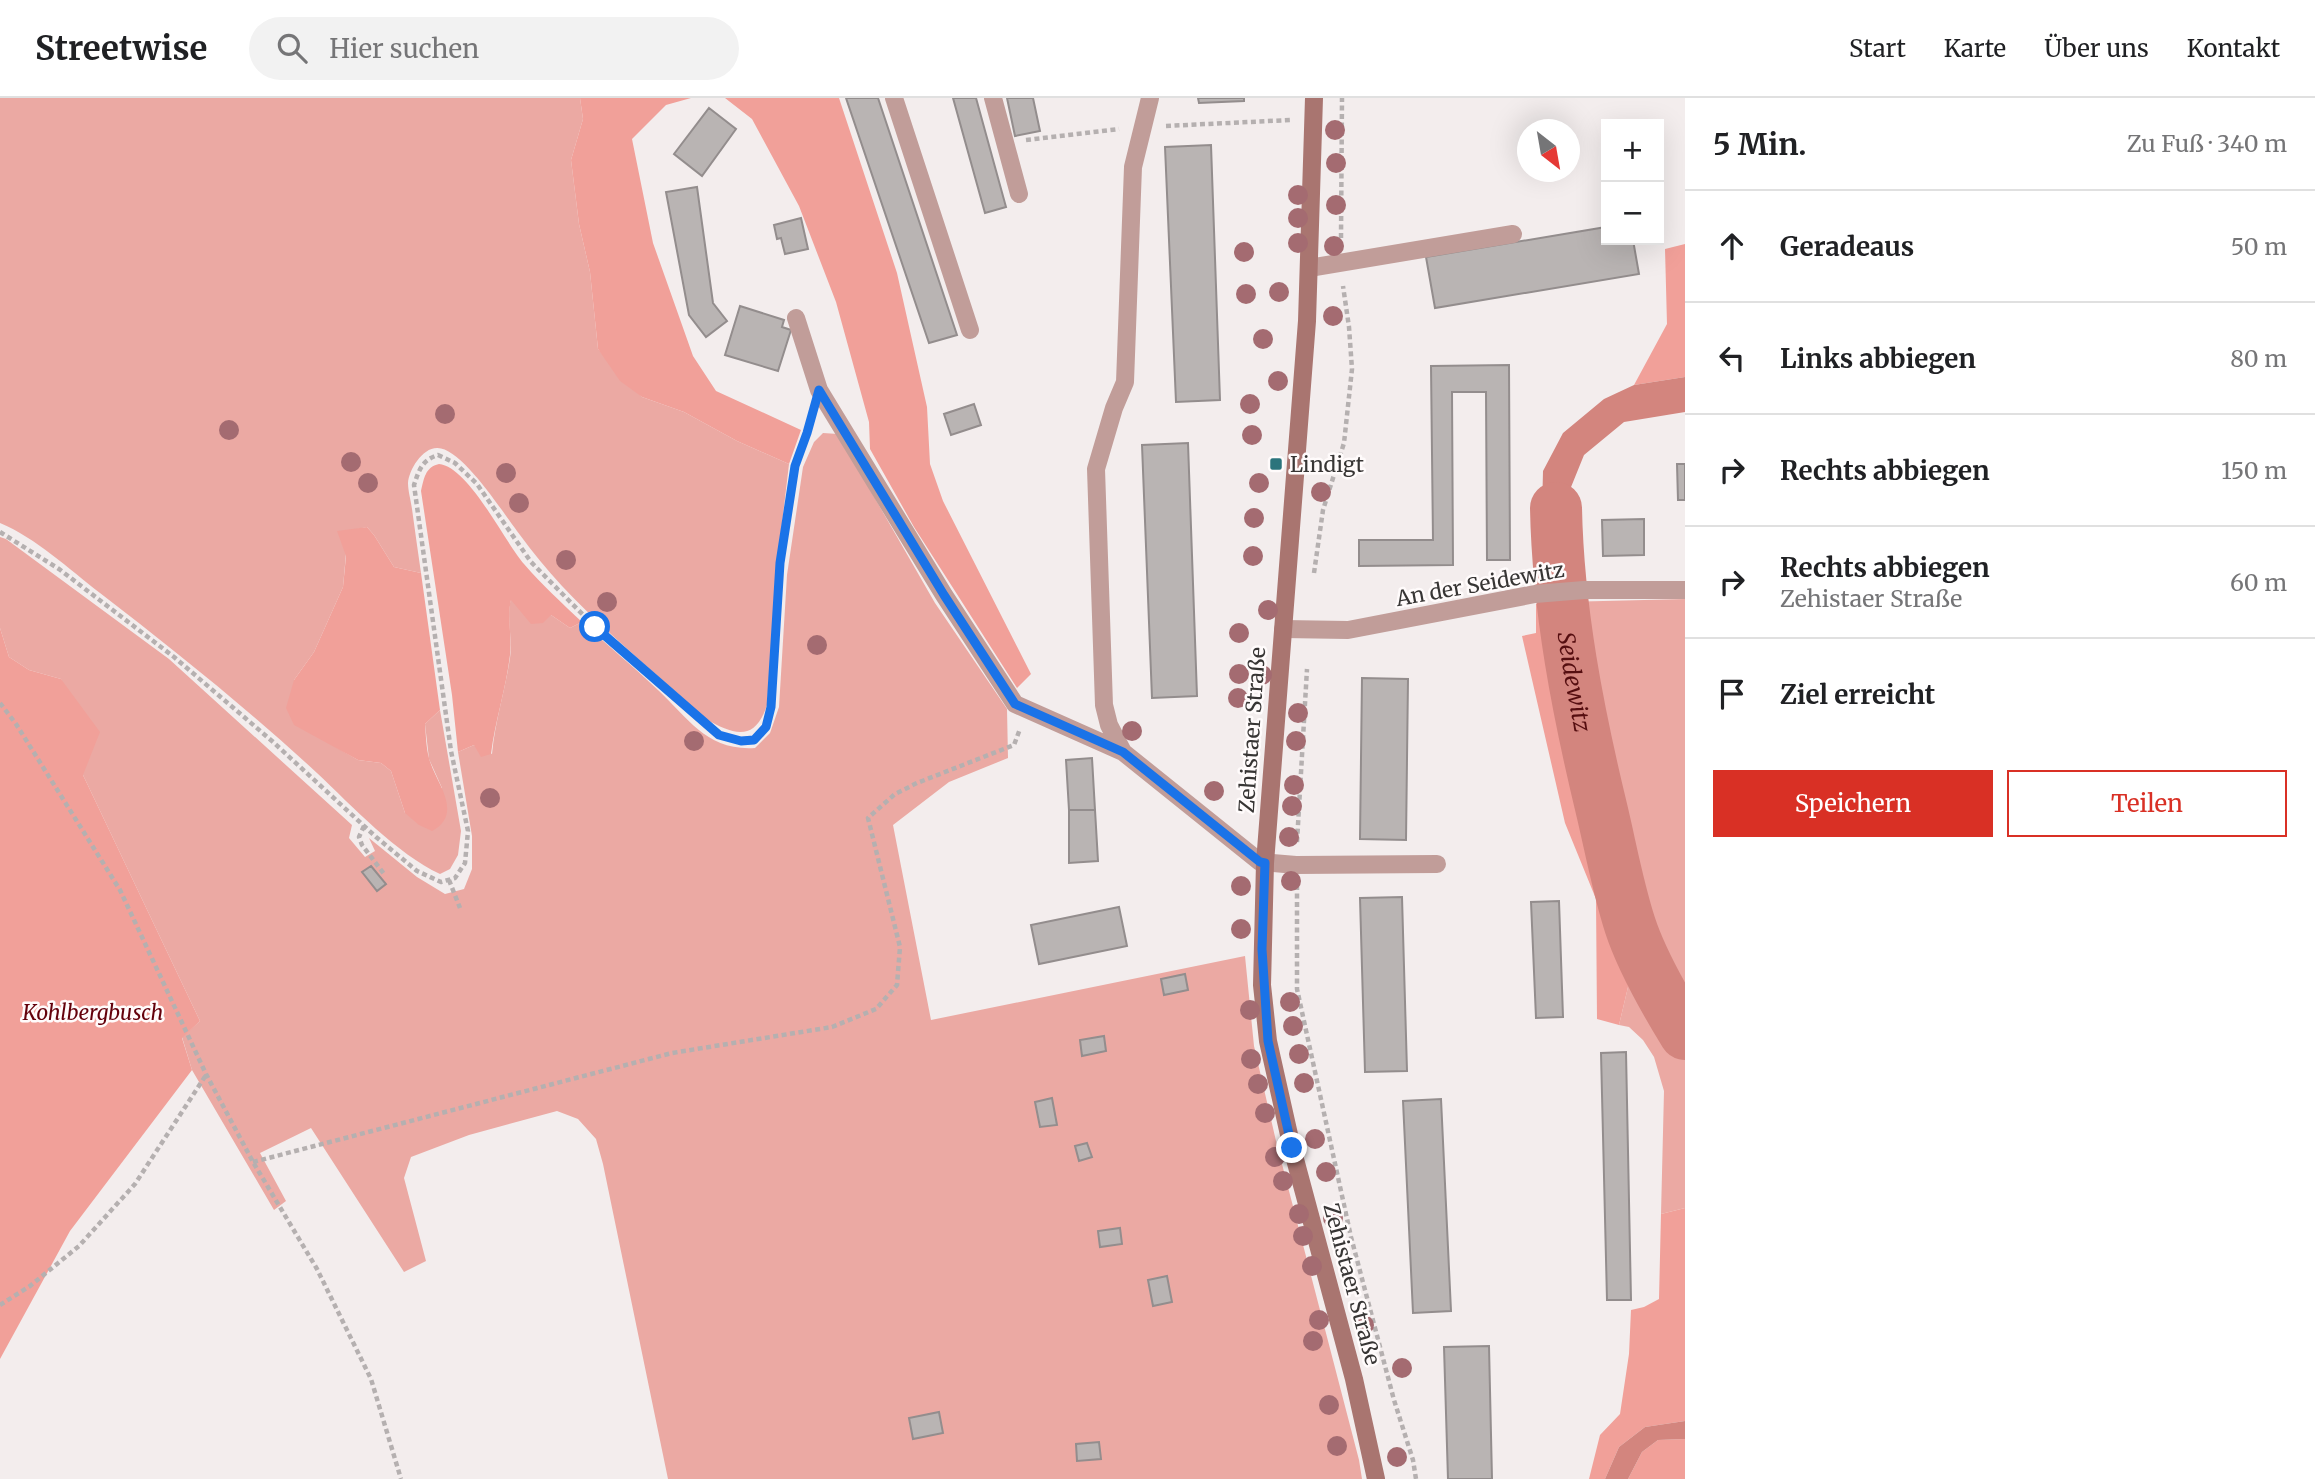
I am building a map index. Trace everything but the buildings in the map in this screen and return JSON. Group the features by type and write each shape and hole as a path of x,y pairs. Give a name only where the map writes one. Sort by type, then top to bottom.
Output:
{"main road":[{"name":"Zehistaer Straße","path":"1314,98 1303,384 1265,863 1262,949 1268,1041 1292,1148 1354,1379 1376,1479"}],"street":[{"path":"894,98 970,330"},
{"path":"993,98 1019,194"},
{"path":"1123,752 1104,705 1096,469 1114,408 1125,382 1133,167 1150,98"},
{"path":"1309,268 1513,233"},
{"path":"796,318 819,390 944,595 1015,704 1123,752 1229,840 1260,862 1296,865 1437,864"},
{"name":"An der Seidewitz","path":"1283,629 1348,630 1535,594 1584,590 1685,590"}],"path":[{"path":"1314,575 1323,510 1344,443 1352,369 1341,263 1342,98"},
{"path":"0,532 59,569 174,657 417,871 441,881 449,880 455,878 465,863 468,831 451,751 414,485 421,465 438,455 455,463 477,484 531,562 595,627 719,735 741,741 754,740 766,727 771,707 780,563 795,466 819,390"},
{"path":"1309,631 1296,865 1297,989 1351,1237 1416,1479"},
{"path":"0,702 120,890 206,1074 253,1162 317,1269 371,1379 401,1479"},
{"path":"253,1162 672,1053 832,1027 876,1009 897,985 900,947 868,818 895,794 1014,746 1020,729 1015,704"},
{"path":"364,825 359,837 362,845 384,874"},
{"path":"449,880 460,908"},
{"path":"0,1305 30,1286 79,1246 135,1184 206,1074"}],"shaded area":[{"path":"0,98 580,98 583,119 571,160 579,224 590,272 598,349 642,397 684,412 737,441 789,464 777,566 767,705 756,725 742,732 726,729 706,719 584,609 540,561 494,499 458,458 447,451 431,449 417,461 408,483 421,573 394,567 367,527 348,531 343,587 314,652 294,680 334,746 358,760 381,763 391,771 405,813 442,788 429,759 425,724 440,710 461,831 458,855 450,869 440,874 391,842 291,749 183,658 52,555 0,523"},
{"path":"1685,377 1685,412 1624,422 1584,455 1567,497 1583,578 1543,582 1543,471 1563,433 1604,399 1634,385"},
{"path":"823,433 838,434 935,603 1007,709 1008,758 949,782 893,825 931,1020 1245,956 1254,1046 1362,1479 668,1479 603,1164 596,1139 578,1119 557,1111 469,1135 411,1157 404,1178 426,1261 404,1272 311,1128 260,1153 286,1201 274,1210 192,1070 182,1037 200,1021 83,775 61,679 29,670 9,657 0,628 0,537 169,659 352,825 349,838 365,857 375,851 369,838 417,877 445,894 464,889 472,869 472,836 458,752 474,745 492,754 510,658 511,599 551,615 570,628 582,622 711,739 738,748 755,748 770,733 779,707 787,575 803,467 814,442"},
{"path":"1685,599 1685,1034 1668,1005 1631,926 1582,727 1563,602"},
{"path":"1563,602 1582,727 1631,926 1668,1005 1685,1034 1685,1061 1653,1001 1616,913 1591,837 1546,603"},
{"path":"1644,979 1685,1061 1685,1208 1661,1214 1664,1091 1654,1057 1643,1040 1629,1027 1619,1025 1628,987"},
{"path":"1685,1421 1685,1439 1658,1440 1642,1452 1628,1479 1605,1479 1619,1447 1645,1427"}],"green space":[{"path":"580,98 691,98 666,105 632,139 653,243 693,356 716,391 801,430 789,464 737,441 684,412 642,397 620,381 598,349 590,272 579,224 571,160 583,119"},
{"path":"725,98 839,98 897,273 927,407 930,464 943,501 1031,674 1017,688 914,527 870,449 869,422 836,302 799,206 752,119"},
{"path":"1685,244 1685,377 1634,385 1667,324 1665,249"},
{"path":"439,464 450,468 474,491 524,564 582,622 570,628 551,615 543,623 531,624 511,600 506,680 491,754 481,757 474,745 458,752 421,491 428,471"},
{"path":"367,527 394,567 421,573 440,710 425,724 427,745 429,758 447,806 442,824 432,831 419,825 405,813 391,771 381,763 358,760 294,725 286,708 294,680 314,652 343,587 346,556 337,531"},
{"path":"1546,603 1591,837 1616,913 1644,979 1628,987 1619,1025 1597,1019 1596,899 1565,823 1522,636 1536,633 1536,604"},
{"name":"Kohlbergbusch","path":"0,628 9,657 29,670 61,679 100,732 83,775 200,1021 182,1038 192,1070 70,1231 0,1359"},
{"path":"1685,1208 1685,1421 1645,1427 1619,1447 1605,1479 1589,1479 1600,1435 1620,1414 1629,1354 1631,1310 1659,1299 1661,1214"},
{"path":"1685,1439 1685,1479 1628,1479 1642,1452 1658,1440"}],"waterway":[{"name":"Seidewitz","path":"1556,508 1561,584 1571,661 1618,883 1641,952 1685,1034"}],"place":[{"name":"Lindigt","path":"1276,464"}],"route":[{"path":"595,627 719,735 741,741 754,740 766,727 771,707 780,563 795,466 819,390 944,595 1015,704 1123,752 1229,840 1265,863 1262,985 1268,1041 1292,1148"}]}
